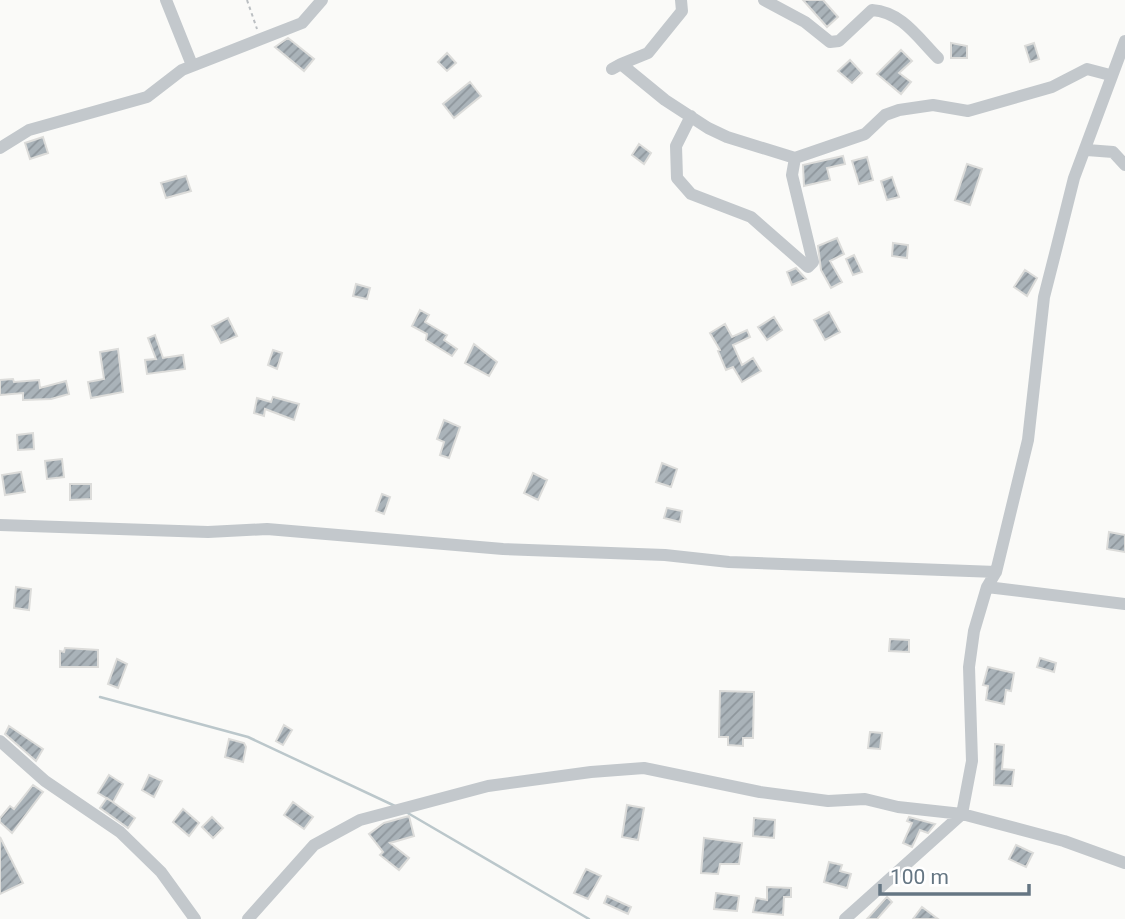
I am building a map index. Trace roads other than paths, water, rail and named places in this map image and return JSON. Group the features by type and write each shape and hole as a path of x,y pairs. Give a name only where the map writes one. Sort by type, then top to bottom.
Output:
{"street":[{"path":"166,0 192,65"},
{"path":"0,148 29,130 147,97 172,76 192,65 302,23 322,0"},
{"path":"681,0 682,11 648,53 616,66 665,100 727,137 795,158 865,134 885,115 899,110 933,105 968,111 1052,86 1087,69 1110,75"},
{"path":"764,0 805,22 830,42 839,41 872,10 885,11 898,16 938,58"},
{"path":"845,919 962,814 972,761 969,667 974,631 988,587 996,572 1028,440 1044,296 1074,178 1087,150 1110,75 1125,41"},
{"path":"691,116 676,146 677,178 691,194 751,217 808,267 813,261 792,175 795,158"},
{"path":"1087,150 1114,152 1125,165"},
{"path":"0,525 208,532 267,529 503,549 665,555 729,562 996,572"},
{"path":"988,587 1125,604"},
{"path":"0,741 45,781 120,832 162,872 195,919"},
{"path":"248,919 314,845 350,824 404,806 488,786 643,768 770,794 828,801 865,799 898,807 962,814 1064,841 1125,863"}],"waterway":[{"path":"100,697 248,737 395,806"},
{"path":"406,812 589,919"}]}
